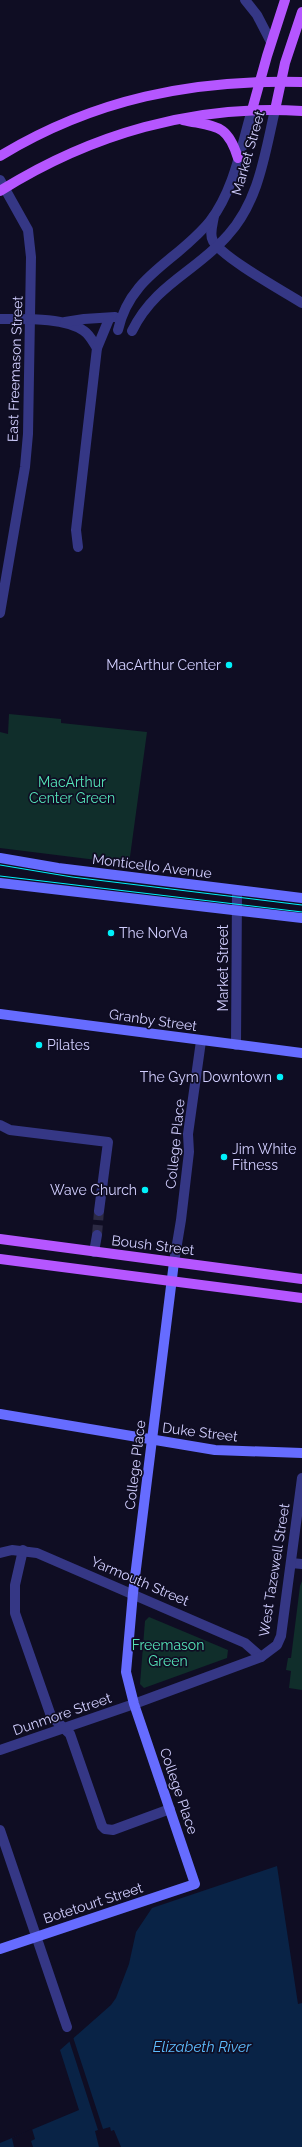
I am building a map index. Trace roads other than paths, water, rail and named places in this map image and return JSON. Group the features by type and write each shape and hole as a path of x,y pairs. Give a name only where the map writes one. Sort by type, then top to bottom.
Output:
{"main road":[{"path":"252,110 271,42 285,0"},
{"name":"Market Street","path":"275,110 281,81 302,12"},
{"path":"0,156 55,127 123,102 182,88 259,82 302,82"},
{"path":"2,186 95,142 144,126 175,119 252,110 302,111"},
{"path":"175,119 222,129 230,138 238,158"},
{"name":"Boush Street","path":"0,1239 302,1279"},
{"path":"0,1259 302,1298"}],"street":[{"path":"245,0 257,15 271,42"},
{"name":"Market Street","path":"118,330 121,316 130,297 139,285 196,237 215,212 231,180 252,110"},
{"name":"Market Street","path":"132,332 145,310 163,290 217,246 232,230 250,200 261,168 275,110"},
{"name":"East Freemason Street","path":"0,613 2,585 25,467 28,434 31,320 30,238 24,222 2,186"},
{"path":"215,212 211,234 212,240 217,246 242,266 302,303"},
{"path":"63,323 84,319 121,316"},
{"path":"78,547 76,530 97,348 108,318"},
{"path":"0,319 63,323 84,331 91,338 97,348"},
{"name":"Monticello Avenue","path":"0,858 58,868 302,898"},
{"path":"0,883 302,918"},
{"name":"Market Street","path":"236,1045 237,891"},
{"name":"Granby Street","path":"0,1014 302,1053"},
{"name":"College Place","path":"195,1884 134,1704 126,1672 171,1282 181,1220 189,1152 188,1134 201,1041"},
{"path":"0,1125 10,1130 108,1142 99,1211"},
{"path":"94,1252 97,1234"},
{"name":"Duke Street","path":"0,1414 215,1450 302,1452"},
{"name":"West Tazewell Street","path":"134,1704 262,1657 277,1645 281,1636 302,1478"},
{"path":"23,1550 15,1585 15,1613 51,1716 55,1722 65,1728 71,1736 102,1826 105,1829 113,1830 170,1809"},
{"name":"Yarmouth Street","path":"0,1553 23,1550 37,1553 134,1593 245,1643 262,1657"},
{"path":"291,1563 302,1564"},
{"name":"Dunmore Street","path":"0,1750 134,1704"},
{"path":"0,1830 67,2027"},
{"name":"Botetourt Street","path":"0,1949 195,1884"}],"water":[{"name":"Elizabeth River","path":"277,1866 298,2004 302,2003 302,2147 0,2147 0,2143 79,2110 60,2050 111,2005 116,1998 129,1964 136,1932 152,1908"}],"tunnel":[{"path":"97,1235 99,1211"}],"tram line":[{"path":"0,865 72,877 302,905"},
{"path":"0,876 302,912"}],"place":[{"name":"MacArthur Center","path":"229,665"},
{"name":"The NorVa","path":"111,933"},
{"name":"Pilates","path":"39,1045"},
{"name":"The Gym Downtown","path":"280,1077"},
{"name":"Jim White Fitness","path":"224,1157"},
{"name":"Wave Church","path":"145,1190"}],"park label":[{"name":"MacArthur Center Green","path":"72,790"},
{"name":"Freemason Green","path":"168,1654"}]}
